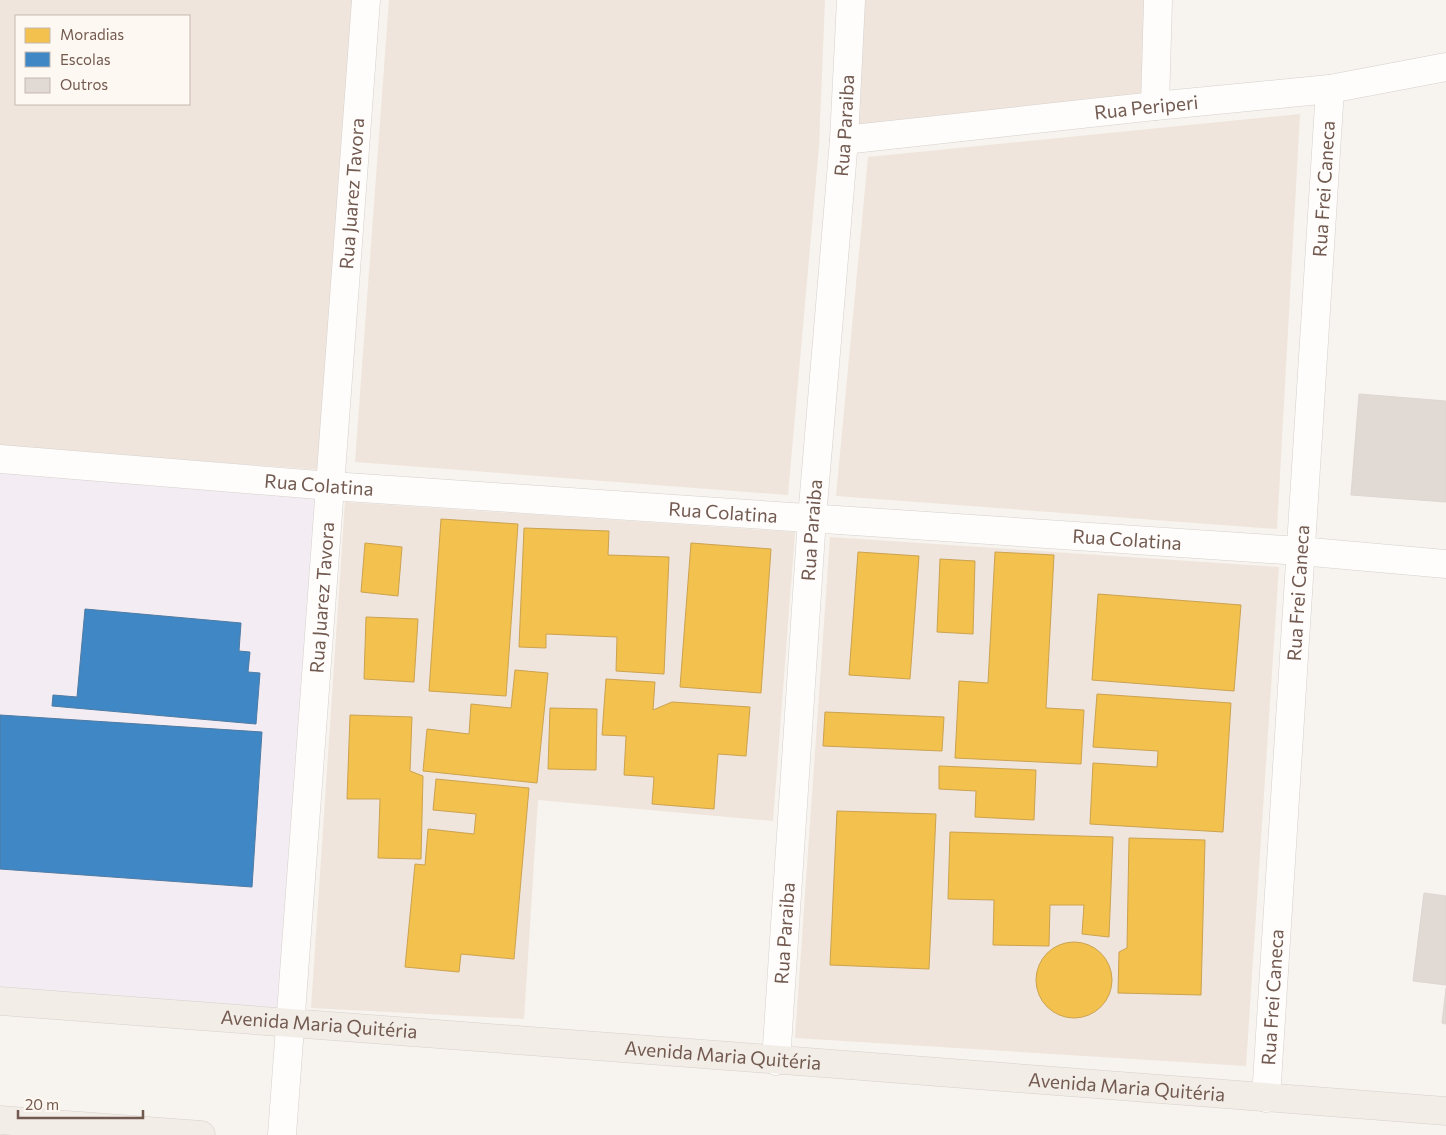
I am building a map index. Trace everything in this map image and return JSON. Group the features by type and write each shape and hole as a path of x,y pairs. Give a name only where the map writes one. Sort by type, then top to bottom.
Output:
{"main road":[{"name":"Avenida Maria Quitéria","path":"0,1001 290,1021 776,1061 1446,1111"},
{"path":"0,1120 201,1135"}],"street":[{"name":"Rua Juarez Tavora","path":"282,1135 366,0"},
{"name":"Rua Paraiba","path":"776,1061 812,518 844,140 851,0"},
{"path":"1155,106 1158,0"},
{"name":"Rua Periperi","path":"844,140 1330,89 1446,67"},
{"name":"Rua Frei Caneca","path":"1266,1098 1330,89"},
{"name":"Rua Colatina","path":"0,459 331,486 1300,552 1446,564"}],"shaded area":[{"path":"0,0 355,0 321,470 0,446"},
{"path":"389,0 825,0 819,146 788,495 355,462"},
{"path":"860,0 1151,0 1149,97 852,132"},
{"path":"1300,114 1277,529 836,496 868,157"},
{"path":"0,470 317,496 292,1009 0,988"},
{"path":"345,502 795,532 773,821 538,800 524,1019 311,1008"},
{"path":"830,537 1279,567 1246,1066 795,1038"}],"building: Moradias":[{"path":"441,519 518,524 506,696 429,691"},
{"path":"524,528 609,531 608,555 669,557 664,674 616,671 617,637 546,634 546,648 519,647"},
{"path":"365,543 402,547 398,596 361,592"},
{"path":"691,543 771,549 761,693 680,687"},
{"path":"858,552 919,556 910,679 849,675"},
{"path":"995,552 1054,555 1046,708 1084,710 1081,764 955,758 959,681 988,683"},
{"path":"940,559 975,561 973,634 937,632"},
{"path":"1098,594 1241,605 1234,691 1092,680"},
{"path":"366,617 418,619 414,682 364,679"},
{"path":"515,670 548,673 537,783 423,771 427,729 469,734 471,704 511,708"},
{"path":"606,679 655,682 653,710 672,702 750,707 746,756 718,754 714,809 652,804 654,777 624,775 626,736 602,735"},
{"path":"1097,694 1231,703 1223,832 1090,824 1093,763 1157,767 1158,751 1093,747"},
{"path":"550,708 597,709 596,770 548,769"},
{"path":"825,712 944,717 942,751 823,746"},
{"path":"350,715 412,717 410,771 423,776 421,859 378,858 380,799 347,799"},
{"path":"939,766 1036,770 1034,820 975,817 976,791 939,789"},
{"path":"436,779 529,788 514,959 461,954 459,972 405,967 415,864 425,865 428,829 474,834 476,814 433,810"},
{"path":"837,811 936,814 929,969 830,965"},
{"path":"950,832 1113,837 1109,937 1082,934 1084,905 1050,905 1049,946 993,945 994,900 948,899"},
{"path":"1129,838 1205,840 1201,995 1118,993 1119,952 1127,948"},
{"path":"1074,942 1089,945 1101,953 1109,965 1112,980 1109,995 1101,1007 1089,1015 1074,1018 1059,1015 1047,1007 1039,995 1036,980 1039,965 1047,953 1059,945"}],"building: Escolas":[{"path":"85,609 241,623 239,651 250,652 248,672 260,673 256,724 52,706 53,695 77,697"},
{"path":"0,715 262,732 252,887 0,869"}],"building: Outros":[{"path":"1359,394 1446,401 1446,502 1351,495"},
{"path":"1424,893 1446,896 1446,985 1413,981"},
{"path":"1446,988 1446,1024 1442,1023"}]}
